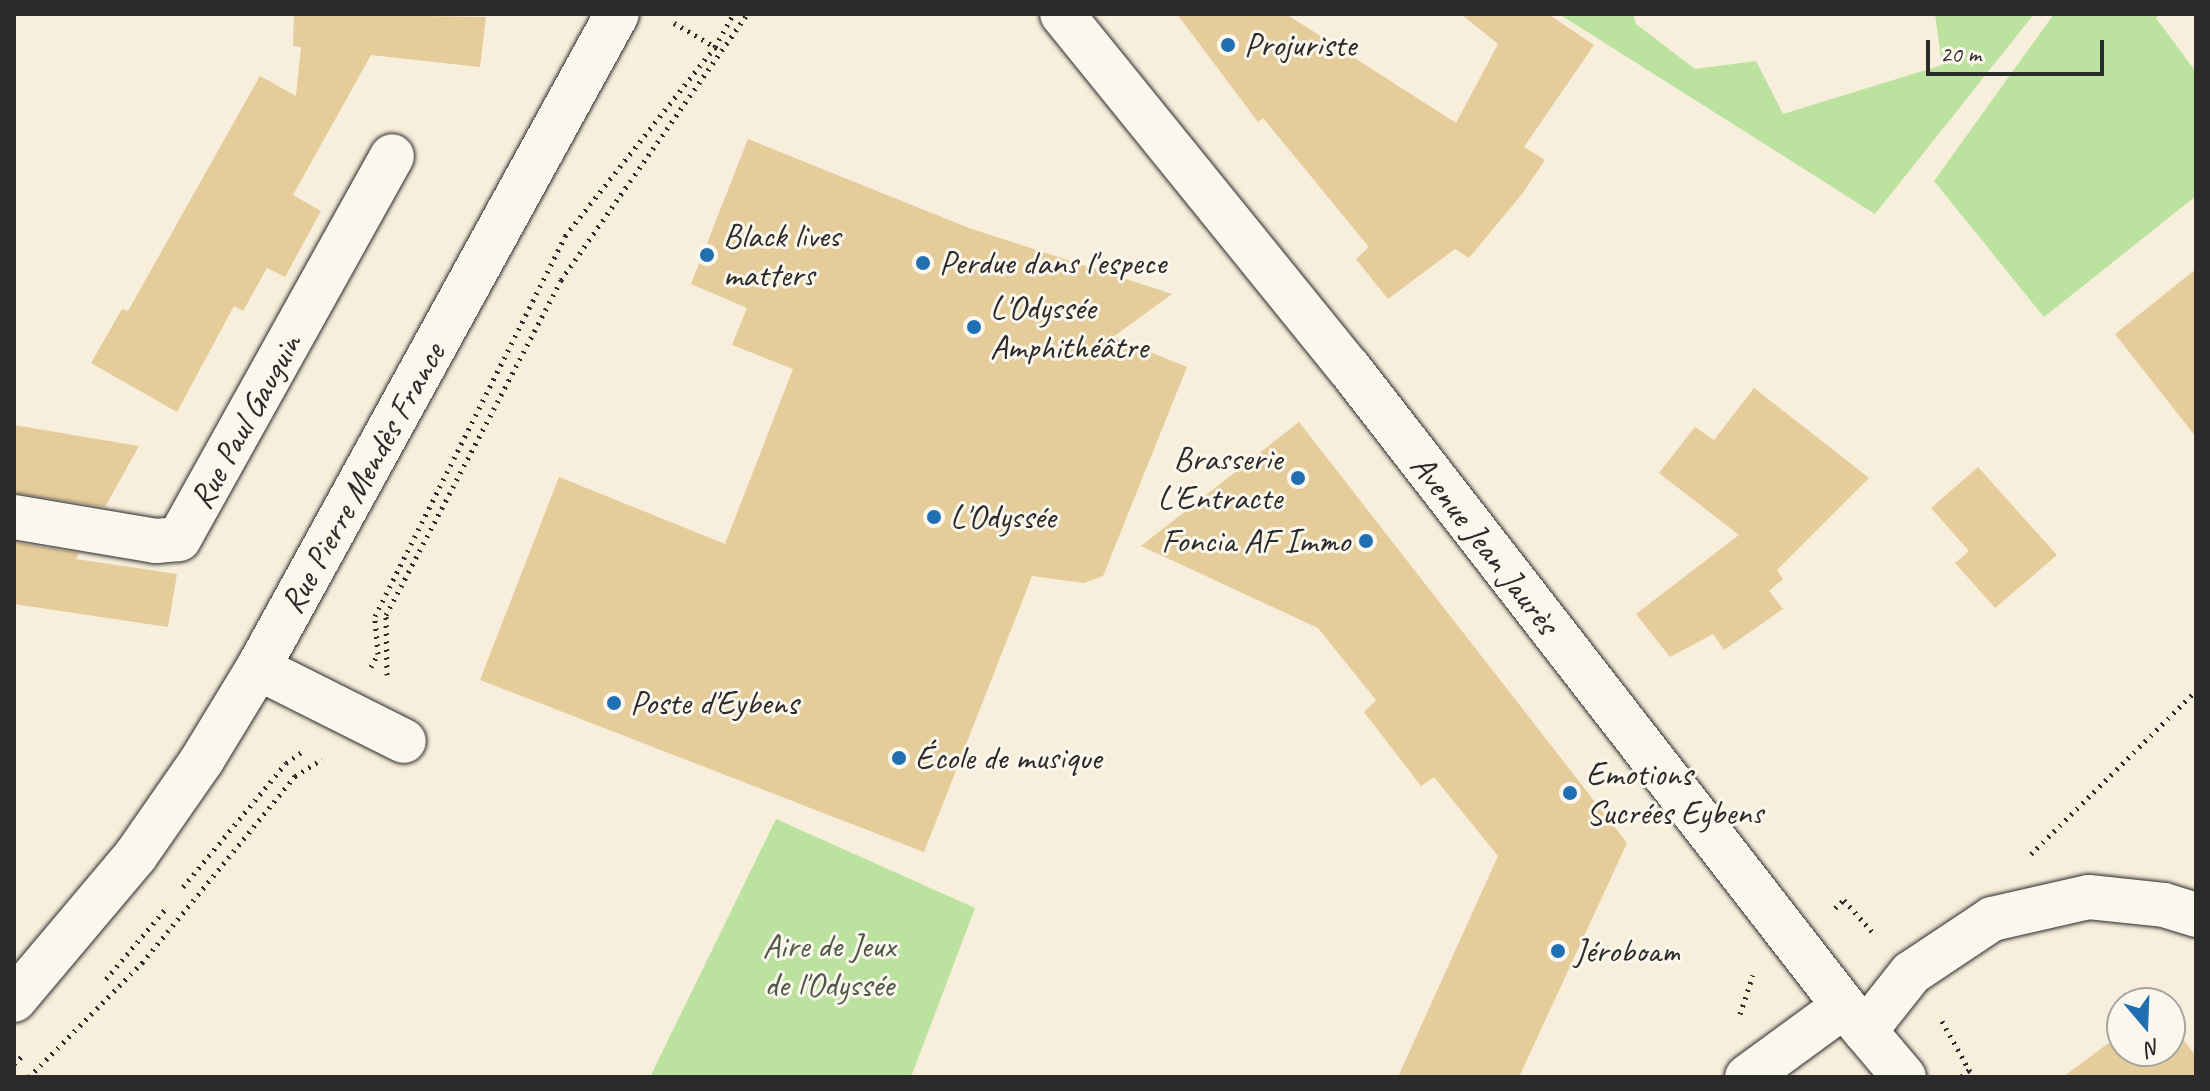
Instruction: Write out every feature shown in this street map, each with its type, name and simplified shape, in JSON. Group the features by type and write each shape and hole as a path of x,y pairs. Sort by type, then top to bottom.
{"main road":[{"name":"Rue Pierre Mendès France","path":"14,1000 167,813 258,668 617,14"},
{"name":"Avenue Jean Jaurès","path":"1062,14 1349,368 1854,1019 1904,1077"},
{"name":"Rue Paul Gauguin","path":"14,517 156,541 179,539 392,156"},
{"path":"258,668 404,741"},
{"path":"1747,1077 1854,1019 1911,973 1992,919 2089,897 2164,905 2196,915"},
{"name":"Rue Pierre Mendès France","path":"14,966 78,922"}],"path":[{"path":"29,1077 142,963 295,776 348,742 378,654 375,616 565,236 715,47 733,14"},
{"path":"356,716 390,664 386,615 561,280 747,14"},
{"path":"674,23 722,51"},
{"path":"2021,864 2196,691"},
{"path":"1911,973 1975,1077"},
{"path":"1961,1077 1969,1070"}],"green space":[{"path":"1559,14 1633,14 1636,24 1695,69 1756,61 1783,114 1942,65 1935,14 2034,14 1875,214"},
{"path":"2054,14 2161,14 2156,18 2196,72 2196,196 2044,317 1934,181"},
{"name":"Aire de Jeux de l'Odyssée","path":"776,819 975,908 911,1077 650,1077"}],"building":[{"path":"294,14 486,17 480,67 371,55 293,195 321,211 285,277 267,268 243,311 234,306 177,412 91,363 122,309 128,311 260,76 296,96 301,47 293,46"},
{"path":"1177,14 1286,14 1456,123 1498,44 1461,14 1548,14 1594,45 1524,147 1545,160 1522,194 1469,258 1455,249 1388,299 1356,259 1369,247 1263,118 1258,122"},
{"name":"L'Odyssée","path":"748,139 969,228 1172,294 1113,337 1187,367 1103,576 1084,583 1032,576 924,852 480,680 559,477 725,544 793,369 732,345 747,308 691,284"},
{"path":"2196,269 2196,437 2115,334"},
{"path":"1754,388 1869,478 1777,570 1783,579 1769,591 1783,609 1724,650 1713,634 1670,657 1636,614 1739,535 1659,473 1695,427 1714,440"},
{"path":"1299,422 1627,843 1519,1077 1398,1077 1498,856 1434,777 1421,786 1364,712 1376,700 1318,628 1141,546"},
{"path":"14,425 139,446 105,507 14,493"},
{"path":"1978,467 2057,555 1995,608 1955,563 1969,551 1931,508"},
{"path":"14,542 79,553 76,559 177,574 168,627 14,604"},
{"path":"2186,1043 2196,1056 2196,1077 2063,1077 2106,1045 2106,1067 2186,1067"}],"place":[{"name":"Projuriste","path":"1228,45"},
{"name":"Black lives matters","path":"707,255"},
{"name":"Perdue dans l'espece","path":"923,263"},
{"name":"L'Odyssée Amphithéâtre","path":"974,327"},
{"name":"Brasserie L'Entracte","path":"1298,478"},
{"name":"L'Odyssée","path":"934,517"},
{"name":"Foncia AF Immo","path":"1366,541"},
{"name":"Poste d'Eybens","path":"614,703"},
{"name":"École de musique","path":"899,758"},
{"name":"Emotions Sucrées Eybens","path":"1570,793"},
{"name":"Jéroboam","path":"1558,951"}]}
